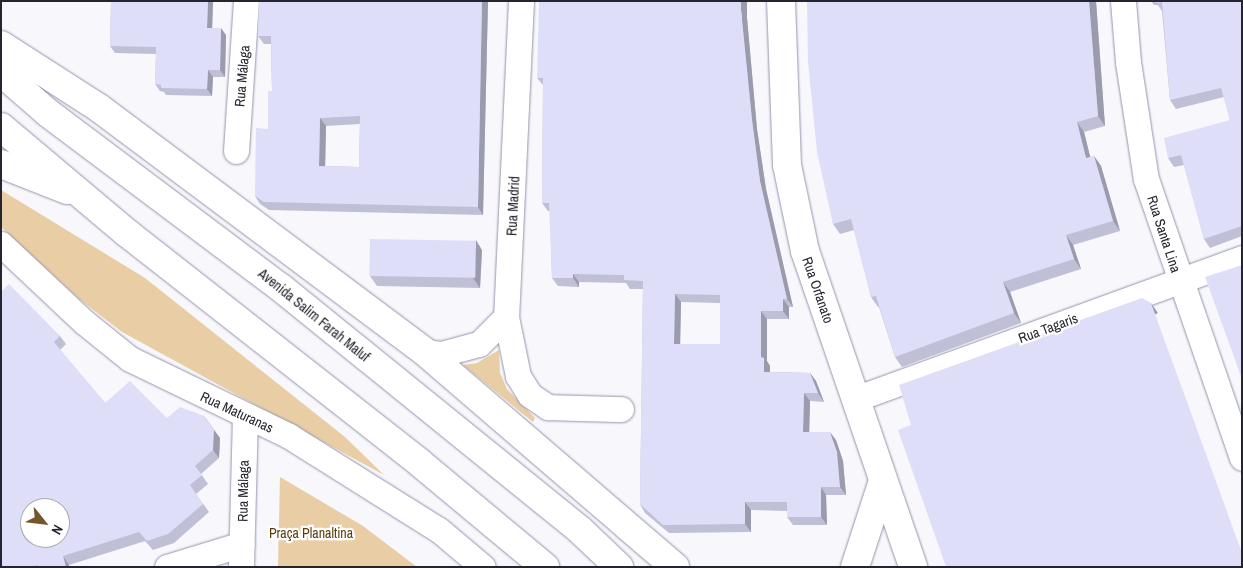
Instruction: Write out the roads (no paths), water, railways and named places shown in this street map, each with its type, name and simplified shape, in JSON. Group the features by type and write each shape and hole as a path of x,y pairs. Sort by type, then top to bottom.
{"main road":[{"name":"Rua Orfanato","path":"781,1 787,164 805,251 913,567"},
{"path":"1,45 99,108 424,352 675,567"},
{"name":"Avenida Salim Farah Maluf","path":"1,72 48,113 280,287 580,530 619,567"},
{"path":"1,128 83,196 420,463 545,567"},
{"path":"1,164 39,182 83,196"},
{"path":"855,567 883,481"}],"street":[{"name":"Rua Málaga","path":"236,151 246,1"},
{"name":"Rua Madrid","path":"506,317 521,1"},
{"name":"Rua Santa Lina","path":"1123,1 1128,62 1146,179 1242,458"},
{"name":"Rua Maturanas","path":"1,244 84,322 130,359 289,436 350,472 438,530 483,567"},
{"name":"Rua Tagaris","path":"855,399 1179,279 1242,258"},
{"path":"424,352 441,354 479,344 506,317"},
{"path":"506,317 518,376 530,395 548,407 621,409"},
{"name":"Rua Málaga","path":"241,555 245,416"},
{"path":"167,567 241,555"}],"park label":[{"name":"Praça Planaltina","path":"311,533"}]}
